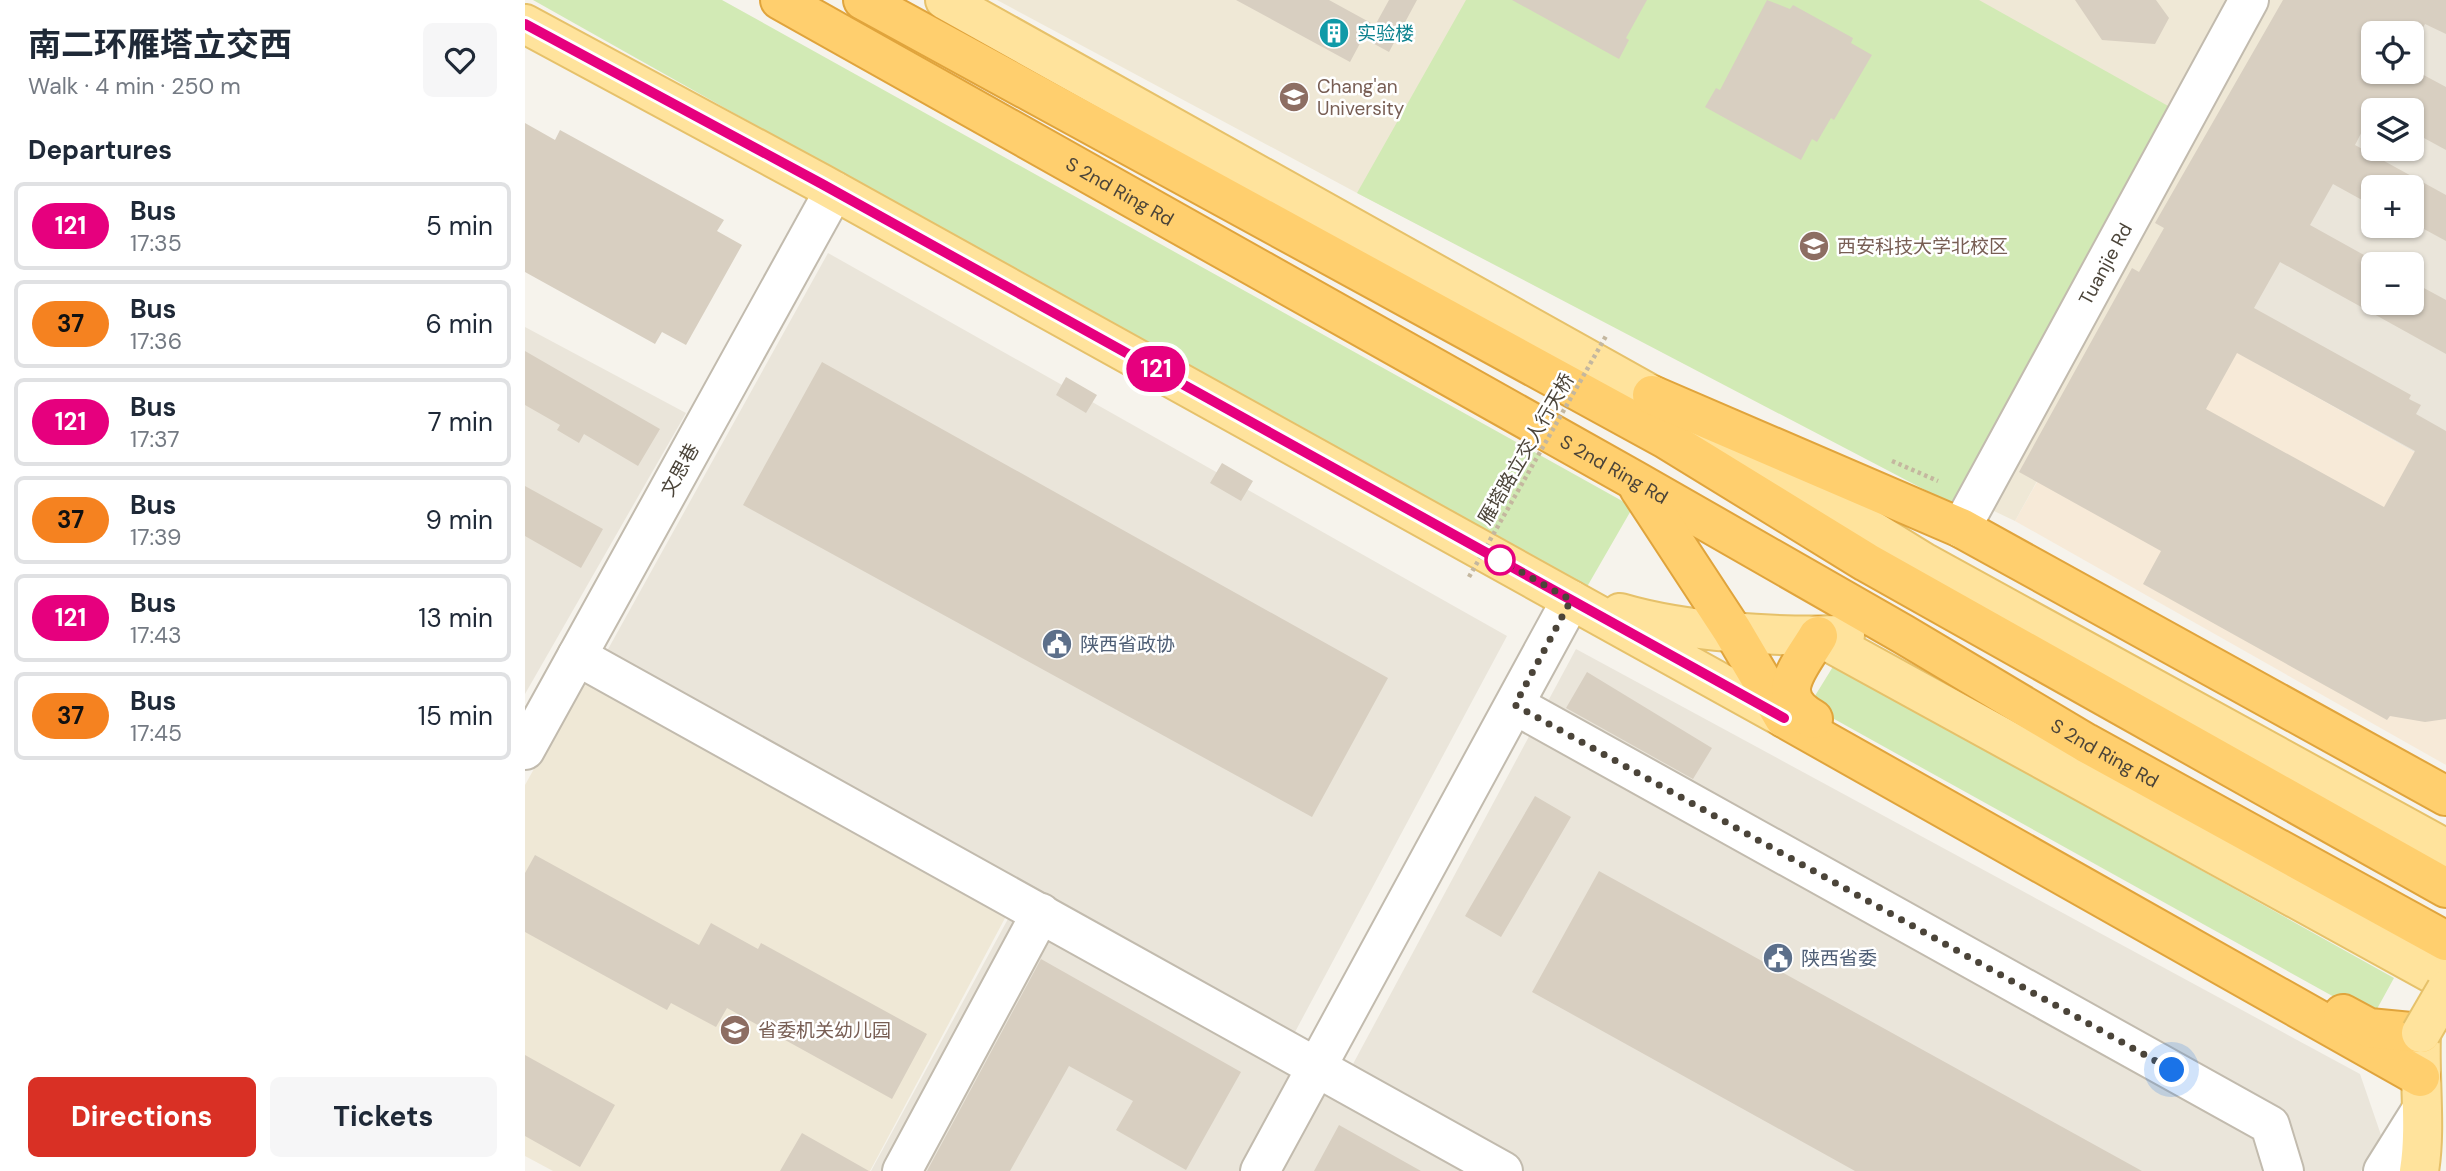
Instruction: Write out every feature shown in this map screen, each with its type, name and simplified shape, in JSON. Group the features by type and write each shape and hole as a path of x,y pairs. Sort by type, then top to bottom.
{"highway":[{"name":"S 2nd Ring Rd","path":"780,0 1634,480 1903,634 2086,743 2446,941"},
{"path":"863,0 1666,439 1866,562 2446,887"},
{"path":"1652,395 1961,528 2446,796"},
{"path":"1634,480 1732,630 1784,718 2428,1103"},
{"path":"1818,636 1790,685 1790,696 1800,712 2368,1027 2421,1033"}],"main road":[{"path":"945,0 1652,395 1923,562 2446,849"},
{"path":"525,24 834,191 1784,718"},
{"path":"1571,600 1651,622 1818,636 1903,634"},
{"path":"1818,636 2446,981"},
{"path":"2419,1171 2428,1103 2421,1033 2446,990"}],"street":[{"name":"Tuanjie Rd","path":"1961,528 2249,0"},
{"name":"文思巷","path":"525,750 834,191"},
{"path":"1260,1171 1571,600"},
{"path":"577,656 1503,1171"},
{"path":"1515,705 2270,1125 2284,1171"},
{"path":"902,1171 1041,912"},
{"path":"2383,1171 2428,1103"}],"path":[{"name":"雁塔路立交人行天桥","path":"1469,577 1607,336"}],"shaded area":[{"name":"西安科技大学北校区","path":"997,0 2303,0 2015,521 1727,384 1357,193"},
{"path":"2303,0 2446,0 2446,470 2141,298"},
{"path":"828,253 1507,636 1295,1032 1353,1064 1576,649 2360,1074 2381,1135 2361,1171 871,1171 1027,884 607,651"},
{"path":"2141,298 2446,470 2446,765 2015,521"},
{"path":"525,327 686,413 525,694"},
{"name":"省委机关幼儿园","path":"586,675 1012,905 870,1171 553,1171 525,1156 525,785"}],"green space":[{"path":"533,0 722,0 1633,507 1584,592"},
{"name":"西安科技大学北校区","path":"1466,0 1979,0 2186,116 1971,514 1357,193"},
{"path":"1834,665 2394,978 2372,1018 1818,710 1813,699"}],"building":[{"name":"实验楼","path":"1236,0 1329,0 1371,23 1350,62"},
{"path":"1389,0 1417,0 1389,52 1367,40"},
{"path":"1512,0 1647,0 1626,38 1629,40 1619,59"},
{"path":"1767,0 1790,9 1793,5 1853,38 1851,43 1872,55 1834,120 1831,118 1817,142 1812,139 1801,160 1705,107 1716,88 1720,90"},
{"path":"2075,0 2156,0 2169,18 2155,44 2102,40"},
{"path":"2283,0 2446,0 2446,34 2424,26 2424,21 2361,21 2361,84 2424,84 2424,75 2446,87 2446,150 2424,138 2424,98 2361,98 2361,133 2355,145 2361,148 2361,161 2384,161 2410,175 2361,175 2361,199 2333,184 2310,225 2361,253 2361,307 2280,262 2254,308 2411,395 2409,399 2421,405 2416,414 2446,431 2446,719 2425,722 2390,716 2387,720 2143,584 2161,551 2019,472 2132,268 2139,272 2164,228 2155,223","holes":["2237,353 2415,451 2384,507 2206,409"]},
{"path":"525,123 555,140 560,130 724,220 717,231 742,245 686,345 662,332 655,344 525,272"},
{"path":"2424,183 2446,195 2446,241 2424,229"},
{"path":"2424,288 2446,300 2446,354 2376,315 2424,315"},
{"path":"525,351 660,429 638,466 584,434 579,443 557,430 560,425 525,405"},
{"path":"822,362 1388,678 1312,817 743,505"},
{"path":"1066,377 1097,395 1086,413 1056,395"},
{"path":"1222,463 1253,481 1241,501 1210,483"},
{"path":"525,486 603,529 581,568 525,536"},
{"path":"1587,672 1712,748 1693,779 1566,708"},
{"path":"1535,796 1571,817 1501,937 1465,916"},
{"path":"535,855 699,945 711,923 758,949 761,943 927,1034 892,1099 727,1008 716,1027 671,1003 667,1010 525,932 525,873"},
{"path":"1599,871 2142,1171 1855,1171 1532,992"},
{"path":"1041,959 1241,1072 1186,1170 1116,1130 1133,1101 1069,1066 1010,1171 927,1171"},
{"path":"525,1055 615,1105 580,1167 525,1136"},
{"path":"1339,1125 1421,1171 1314,1171"},
{"path":"802,1133 869,1171 780,1171"}],"bus line":[{"name":"121","path":"525,24 822,184 1784,718"}],"place":[{"name":"实验楼","path":"1334,33"},
{"name":"Chang'an University","path":"1294,97"},
{"name":"西安科技大学北校区","path":"1814,246"},
{"name":"陕西省政协","path":"1057,644"},
{"name":"陕西省委","path":"1778,958"},
{"name":"省委机关幼儿园","path":"735,1030"}],"route":[{"path":"1500,560 1571,600 1515,705 2172,1070"}]}
